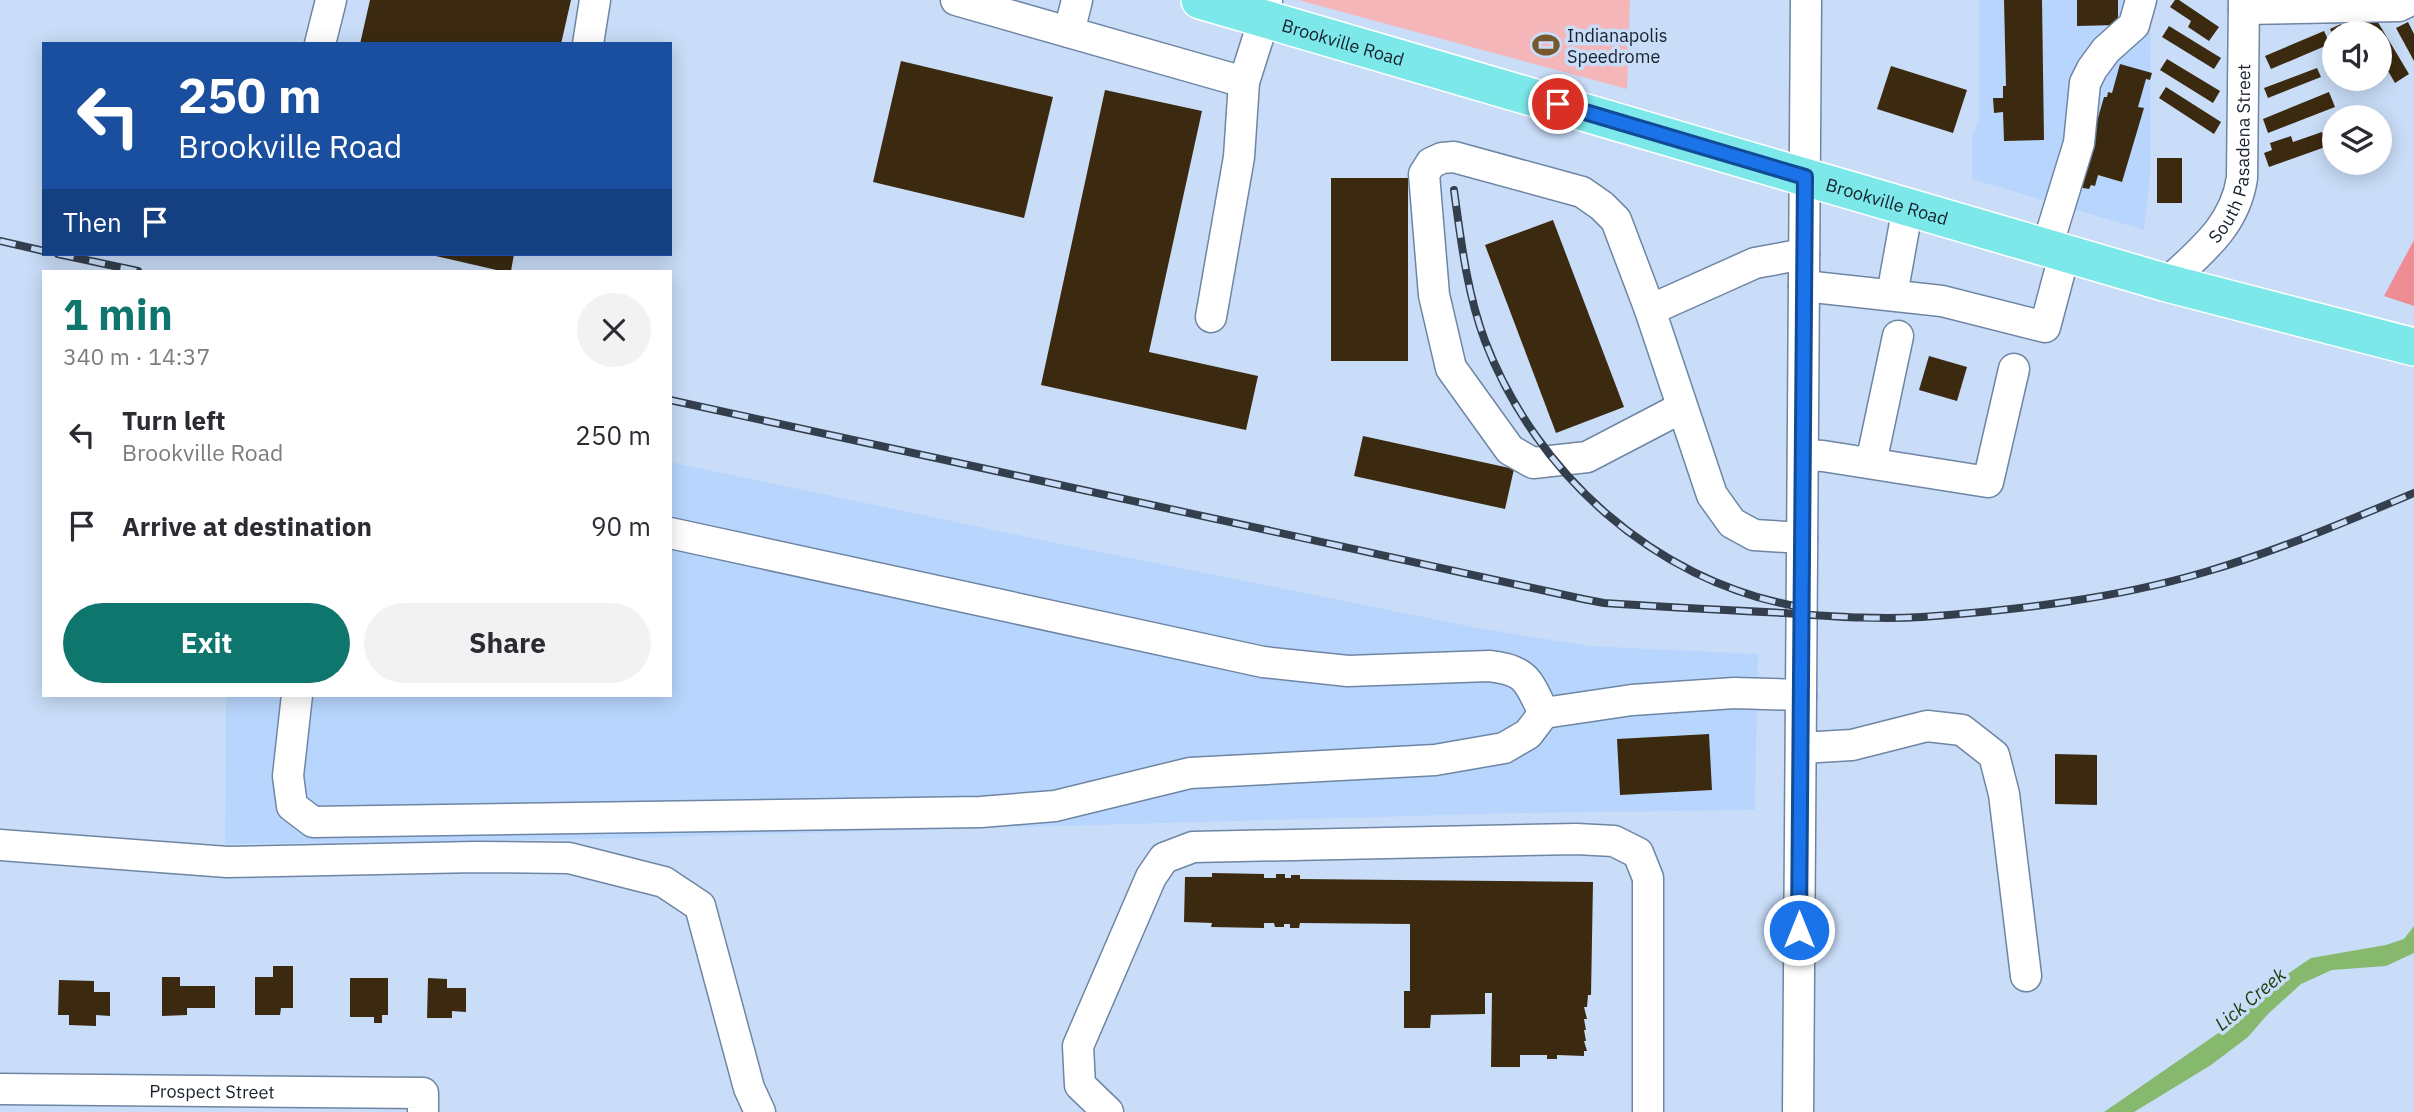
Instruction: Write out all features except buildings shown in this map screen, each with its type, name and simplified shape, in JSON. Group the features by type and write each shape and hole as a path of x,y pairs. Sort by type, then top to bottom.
{"main road":[{"name":"Brookville Road","path":"1200,0 1265,9 1805,177 2167,283 2414,347"}],"street":[{"path":"320,42 331,0"},
{"path":"587,42 595,0"},
{"path":"956,0 1244,82"},
{"path":"1069,32 1077,0"},
{"path":"1798,1112 1806,0"},
{"path":"1804,286 1941,301 2045,327 2056,250 2079,143 2085,83 2092,68 2106,50 2134,25 2141,0"},
{"path":"2244,5 2399,6 2411,0"},
{"name":"South Pasadena Street","path":"2167,283 2218,234 2235,206 2239,193 2242,178 2244,5"},
{"path":"1211,317 1239,157 1244,82 1265,9"},
{"path":"1681,408 1587,457 1533,463 1510,450 1451,368 1434,295 1424,173 1431,163 1454,157 1582,192 1616,220 1650,310 1712,495 1732,523 1754,535 1802,538"},
{"path":"1892,295 1908,206"},
{"path":"1650,310 1755,263 1804,254"},
{"path":"1871,463 1898,336"},
{"path":"1803,455 1988,482 2014,369"},
{"path":"672,533 1263,662 1348,671 1489,666 1508,668 1526,678 1544,713"},
{"path":"297,697 288,776 292,806 313,821 981,812 1055,806 1190,773 1435,760 1504,748 1528,734 1544,713 1632,699 1734,693 1801,695"},
{"path":"1801,748 1852,745 1927,726 1962,730 1994,755 2004,794 2026,976"},
{"path":"1108,1112 1080,1085 1078,1046 1151,877 1164,858 1193,847 1576,839 1614,841 1638,853 1648,878 1648,1112"},
{"path":"0,845 227,862 569,858 664,882 700,906 749,1087 760,1112"},
{"name":"Prospect Street","path":"0,1089 423,1102"}],"shaded area":[{"name":"Indianapolis Speedrome","path":"1298,0 1630,0 1627,89"},
{"path":"1979,0 2151,0 2150,175 2144,230 1972,179 1972,136 1979,118"},
{"path":"2414,240 2414,306 2384,296"},
{"path":"672,462 1478,628 1589,646 1758,654 1755,810 1521,813 595,839 225,844 226,697 672,697"},
{"name":"Lick Creek","path":"2414,926 2414,953 2386,966 2332,970 2301,984 2268,1014 2248,1037 2211,1065 2134,1112 2104,1112 2227,1027 2267,988 2311,958 2386,945 2404,939"}],"railway":[{"path":"1454,190 1469,286 1485,341 1507,390 1535,435 1568,476 1606,514 1648,546 1694,572 1743,593 1795,606"},
{"path":"0,241 42,251"},
{"path":"67,256 133,270"},
{"path":"672,400 1604,603 1870,618 1905,618 2029,607 2101,596 2171,581 2258,555 2414,493"}],"place":[{"name":"Indianapolis Speedrome","path":"1546,45"}],"route":[{"path":"1558,104 1805,177 1799,930"}]}
